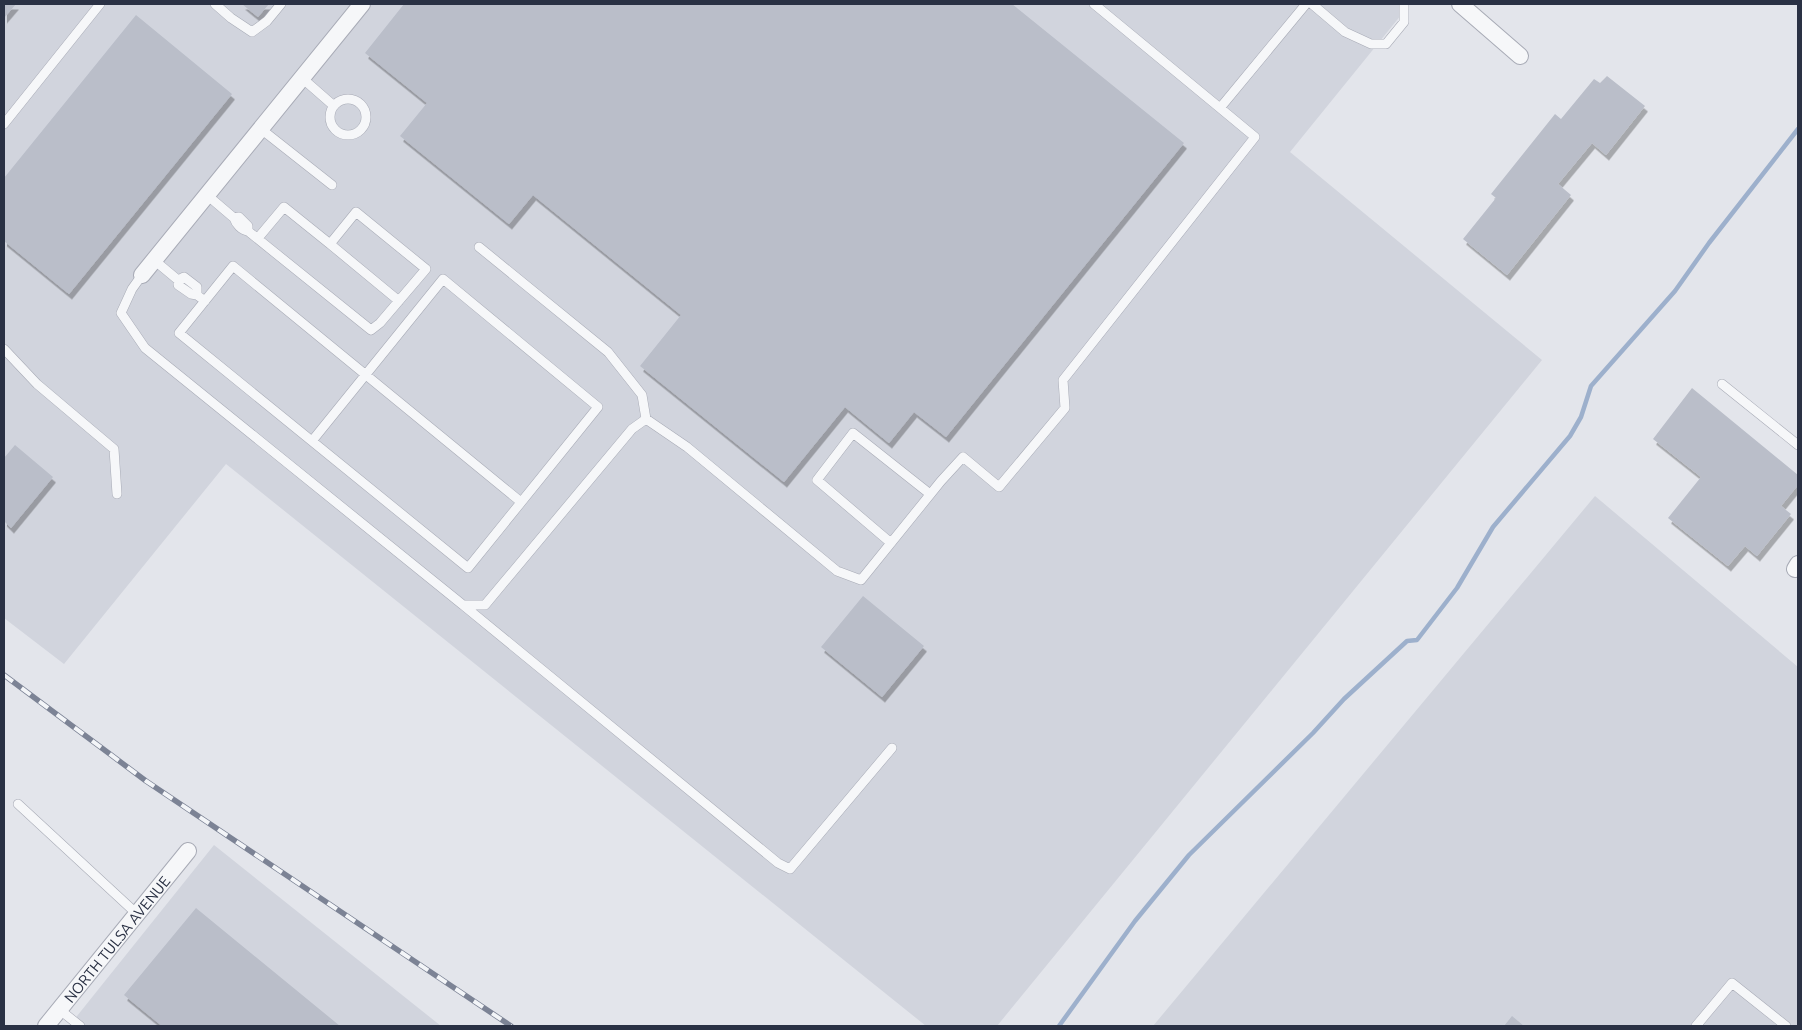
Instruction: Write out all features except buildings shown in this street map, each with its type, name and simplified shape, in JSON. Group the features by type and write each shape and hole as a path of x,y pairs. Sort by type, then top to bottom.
{"street":[{"path":"142,275 362,4"},
{"path":"1460,4 1520,56"},
{"name":"NORTH TULSA AVENUE","path":"46,1026 188,851"}],"lane":[{"path":"4,124 100,4"},
{"path":"215,4 231,18 252,32 267,21 281,4"},
{"path":"479,247 608,352 642,394 646,419 687,447 837,571 860,580 930,494 963,457 1000,488 1066,408 1063,380 1255,137 1094,4"},
{"path":"1220,108 1306,4"},
{"path":"1312,4 1345,32 1371,44 1386,44 1404,22 1404,4"},
{"path":"302,78 334,106"},
{"path":"343,100 355,101 360,104 366,114 364,125 356,133 350,135 339,132 331,123 331,112 334,106 343,100"},
{"path":"261,129 332,185"},
{"path":"207,195 234,218 235,223 244,230 248,230 371,330 380,323 426,269 356,212 330,244"},
{"path":"258,238 284,207 399,301"},
{"path":"154,260 178,280 184,277 197,287 197,295 205,301"},
{"path":"312,441 367,376 444,279 598,407 468,568 179,333 233,266 367,376 521,502"},
{"path":"142,275 132,289 121,313 145,348 778,863 790,869 892,748"},
{"path":"4,349 37,384 114,449 117,494"},
{"path":"1722,384 1798,445"},
{"path":"463,605 485,605 632,429 646,419"},
{"path":"891,543 817,480 853,433 930,494"},
{"path":"18,804 137,914"},
{"path":"1696,1026 1732,983 1786,1026"},
{"path":"60,1010 80,1026"}],"shaded area":[{"path":"4,4 1410,4 1290,152 1542,360 997,1026 926,1026 226,464 64,664 4,618"},
{"path":"1595,496 1798,667 1798,1026 1153,1026"},
{"path":"214,845 441,1026 69,1026"}],"waterway":[{"path":"1059,1026 1135,921 1189,855 1313,733 1344,699 1407,641 1417,640 1457,588 1493,527 1570,436 1581,417 1591,386 1675,291 1709,243 1798,129"}],"railway":[{"path":"4,675 146,781 511,1026"}]}
